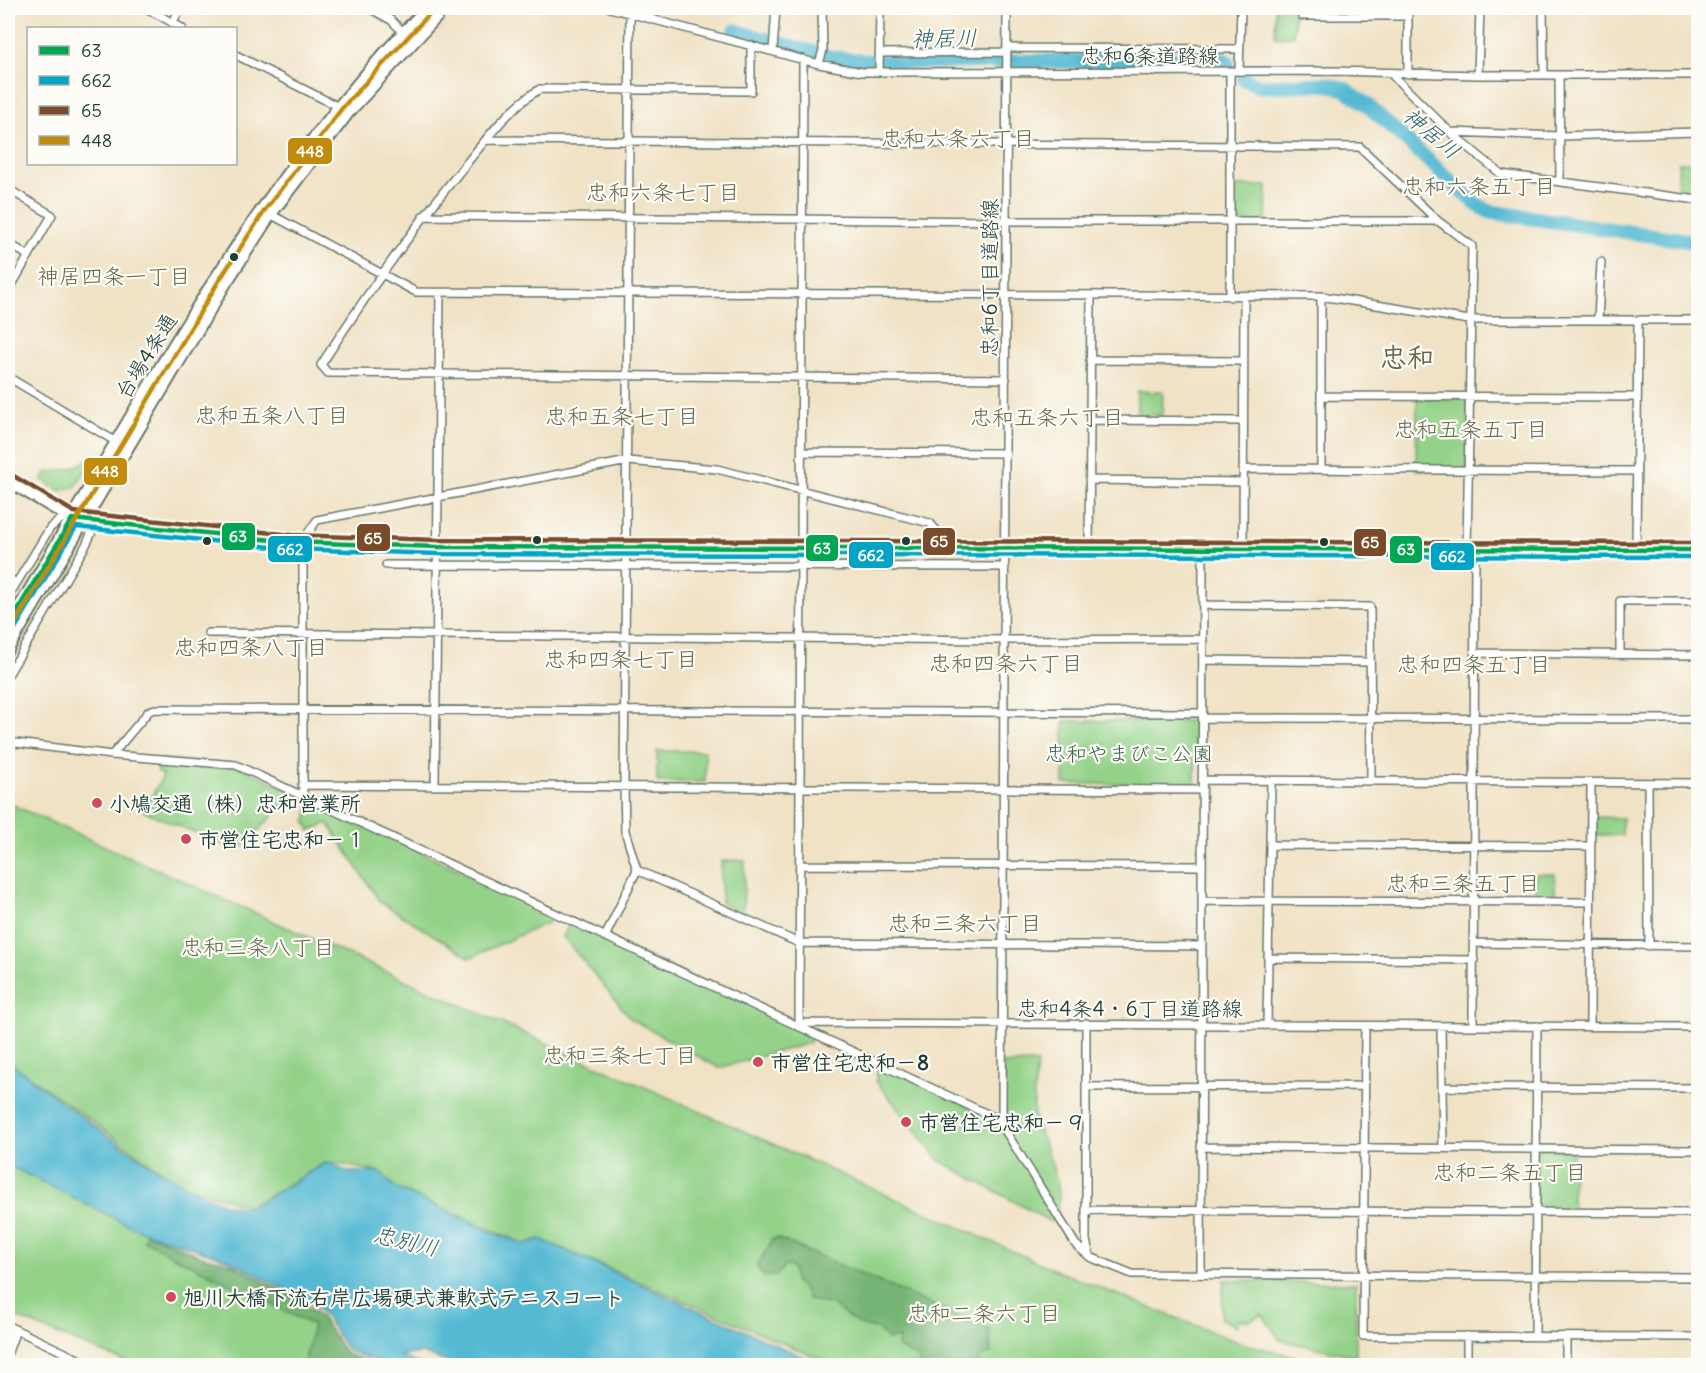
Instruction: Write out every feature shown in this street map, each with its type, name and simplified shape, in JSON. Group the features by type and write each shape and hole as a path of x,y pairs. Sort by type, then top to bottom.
{"main road":[{"name":"台場4条通","path":"8,626 68,518 261,208 338,107 403,32 427,8"},
{"name":"台場4条通","path":"8,649 226,283 271,214 349,112 412,41 445,8"},
{"path":"8,481 68,518 304,543 438,547 1698,550"}],"street":[{"path":"146,8 180,27"},
{"path":"172,23 181,8"},
{"path":"369,8 412,41"},
{"name":"忠和6条道路線","path":"610,8 751,45 774,46 803,59 862,72 1007,58 1234,71 1478,75 1698,75"},
{"path":"774,46 777,8"},
{"path":"820,61 823,50 822,8"},
{"path":"879,69 880,8"},
{"name":"忠和6丁目道路線","path":"1005,549 1007,8"},
{"path":"1230,297 1230,146 1234,71 1239,49 1241,8"},
{"path":"1302,8 1302,16 1408,16 1408,74"},
{"path":"1478,75 1480,8"},
{"path":"1543,8 1544,75"},
{"path":"605,937 637,870 625,831 624,786 630,13"},
{"path":"751,45 751,91 540,89 527,96 486,140 423,216 380,274 321,365 328,373 1006,379"},
{"path":"880,55 1007,58 1239,49"},
{"path":"237,56 349,112"},
{"path":"799,1025 803,59"},
{"path":"1390,73 1399,85 1450,132 1501,174 1698,200"},
{"path":"1559,75 1560,182"},
{"path":"1450,132 1560,136 1698,132"},
{"path":"486,140 1360,147 1438,221 1472,246 1467,470 1475,652 1473,1025"},
{"path":"8,189 52,215 8,292"},
{"path":"261,208 416,292 1321,296 1469,320 1698,320"},
{"path":"423,216 1006,221 1438,221"},
{"path":"8,243 28,256"},
{"path":"1598,320 1601,262"},
{"path":"435,786 440,293"},
{"path":"1089,549 1091,296"},
{"path":"1321,296 1321,469"},
{"path":"1243,548 1244,297"},
{"path":"1636,549 1638,320"},
{"path":"1090,360 1243,361"},
{"path":"8,377 128,449"},
{"path":"1321,396 1638,397"},
{"path":"1090,420 1243,421"},
{"path":"802,452 1006,453"},
{"path":"303,796 304,543 317,520 438,495 628,461 717,469 930,523 937,531 940,547"},
{"path":"1243,469 1636,471"},
{"path":"1089,480 1243,482"},
{"path":"8,597 50,528 68,518"},
{"path":"8,675 86,545 97,521"},
{"path":"1200,1274 1203,548"},
{"name":"忠和4条4・6丁目道路線","path":"1005,549 1001,1025 1086,1023 1698,1027"},
{"path":"386,565 1005,567"},
{"path":"8,578 16,583"},
{"path":"1620,654 1620,601 1698,601"},
{"path":"1203,605 1370,607 1371,782"},
{"path":"208,633 1004,640 1203,639"},
{"path":"1475,652 1698,655"},
{"path":"1203,660 1370,662"},
{"path":"112,755 149,711 155,709 1698,719"},
{"path":"8,742 112,755 236,765 998,1119 1076,1245 1090,1257 1132,1274 1698,1277"},
{"path":"1202,780 1698,783"},
{"path":"1267,1025 1270,958 1271,780"},
{"path":"1590,1026 1591,783"},
{"path":"1648,784 1649,946"},
{"path":"302,785 1202,790"},
{"path":"1270,845 1589,846"},
{"path":"800,865 1202,866"},
{"path":"637,870 799,943 1202,946"},
{"path":"1202,901 1589,902"},
{"path":"1474,943 1698,945"},
{"path":"1270,958 1474,960"},
{"path":"1086,1023 1086,1240 1090,1257"},
{"path":"799,1025 1001,1025 1002,1114 998,1119"},
{"path":"1365,1026 1363,1336 1698,1337"},
{"path":"1441,1026 1443,1148"},
{"path":"1535,1337 1538,1026"},
{"path":"1086,1087 1364,1086"},
{"path":"1442,1087 1698,1088"},
{"path":"1200,1147 1698,1150"},
{"path":"1086,1210 1698,1213"},
{"path":"8,1326 93,1365"},
{"path":"8,1352 16,1330"},
{"path":"1467,1336 1467,1365"},
{"path":"1566,1338 1566,1365"}],"green space":[{"path":"1275,8 1294,8 1294,36 1275,37"},
{"path":"1679,162 1698,162 1698,196 1677,194"},
{"path":"1230,186 1267,186 1266,222 1231,222"},
{"path":"1137,391 1163,392 1162,415 1137,415"},
{"path":"1417,398 1468,398 1467,470 1416,470"},
{"path":"94,456 76,486 61,491 42,480 46,473 73,468"},
{"name":"忠和やまびこ公園","path":"1064,721 1195,721 1195,785 1064,784"},
{"path":"657,751 705,751 705,782 657,782"},
{"path":"160,759 236,765 296,792 238,851 143,811 163,776 157,771"},
{"path":"310,800 552,913 549,922 470,958 380,902 328,823 310,831 306,822"},
{"path":"8,803 1062,1273 1240,1343 1332,1365 834,1365 540,1239 524,1244 396,1188 380,1172 327,1162 249,1207 178,1183 8,1061"},
{"path":"1596,817 1622,818 1622,835 1596,835"},
{"path":"745,860 743,913 721,903 721,861"},
{"path":"1535,874 1555,874 1555,897 1535,898"},
{"path":"570,921 815,1034 809,1043 719,1068 631,1019 563,937"},
{"path":"878,1063 998,1119 1002,1114 1002,1064 1037,1063 1035,1120 1058,1186 1057,1212 1051,1222 940,1161 876,1081"},
{"path":"1536,1149 1573,1149 1572,1212 1535,1212"},
{"path":"8,1165 147,1233 144,1240 313,1325 304,1365 133,1365 8,1314"},
{"path":"147,1233 201,1256 230,1263 297,1299 320,1316 346,1354 378,1365 304,1365 313,1325 167,1253 144,1240"},
{"path":"777,1238 989,1329 991,1353 979,1358 981,1365 920,1365 918,1358 897,1347 899,1338 887,1340 878,1329 860,1325 830,1305 808,1299 803,1288 795,1283 792,1267 785,1266 776,1276 763,1276 757,1268 758,1264 772,1239"},
{"path":"1224,1280 1356,1283 1356,1356 1280,1340 1262,1314 1249,1321 1239,1319 1237,1326 1221,1319"}],"water":[{"name":"忠別川","path":"8,1061 90,1123 162,1172 196,1192 226,1204 248,1207 253,1205 327,1162 347,1172 380,1172 396,1188 494,1233 524,1244 540,1239 821,1365 457,1366 422,1353 400,1356 420,1365 388,1365 348,1351 323,1313 300,1297 229,1260 136,1229 8,1165"}],"waterway":[{"name":"神居川","path":"735,31 829,57 870,62 1089,61 1218,57 1227,62"},
{"name":"神居川","path":"1244,79 1259,86 1326,84 1345,89 1366,104 1476,204 1490,212 1698,242"}],"transit line":[{"name":"448","path":"8,635 220,279 265,210 343,107 435,8"},
{"name":"65","path":"12,475 74,512 292,535 438,540 1698,543"},
{"name":"63","path":"8,626 72,519 291,542 438,547 1698,550"},
{"name":"662","path":"14,630 76,527 290,549 438,554 1698,557"}],"place":[{"name":"小鳩交通（株）忠和営業所","path":"97,803"},
{"name":"市営住宅忠和－１","path":"186,839"},
{"name":"市営住宅忠和－8","path":"758,1062"},
{"name":"市営住宅忠和－９","path":"906,1122"},
{"name":"旭川大橋下流右岸広場硬式兼軟式テニスコート","path":"171,1297"}],"district":[{"name":"忠和六条六丁目","path":"958,138"},
{"name":"忠和六条五丁目","path":"1479,186"},
{"name":"忠和六条七丁目","path":"663,192"},
{"name":"神居四条一丁目","path":"114,276"},
{"name":"忠和","path":"1407,357"},
{"name":"忠和五条八丁目","path":"272,415"},
{"name":"忠和五条七丁目","path":"622,416"},
{"name":"忠和五条六丁目","path":"1047,417"},
{"name":"忠和五条五丁目","path":"1471,429"},
{"name":"忠和四条八丁目","path":"251,647"},
{"name":"忠和四条七丁目","path":"621,659"},
{"name":"忠和四条六丁目","path":"1006,663"},
{"name":"忠和四条五丁目","path":"1474,664"},
{"name":"忠和三条五丁目","path":"1463,883"},
{"name":"忠和三条六丁目","path":"965,923"},
{"name":"忠和三条八丁目","path":"258,947"},
{"name":"忠和三条七丁目","path":"620,1055"},
{"name":"忠和二条五丁目","path":"1510,1172"},
{"name":"忠和二条六丁目","path":"984,1313"}]}
